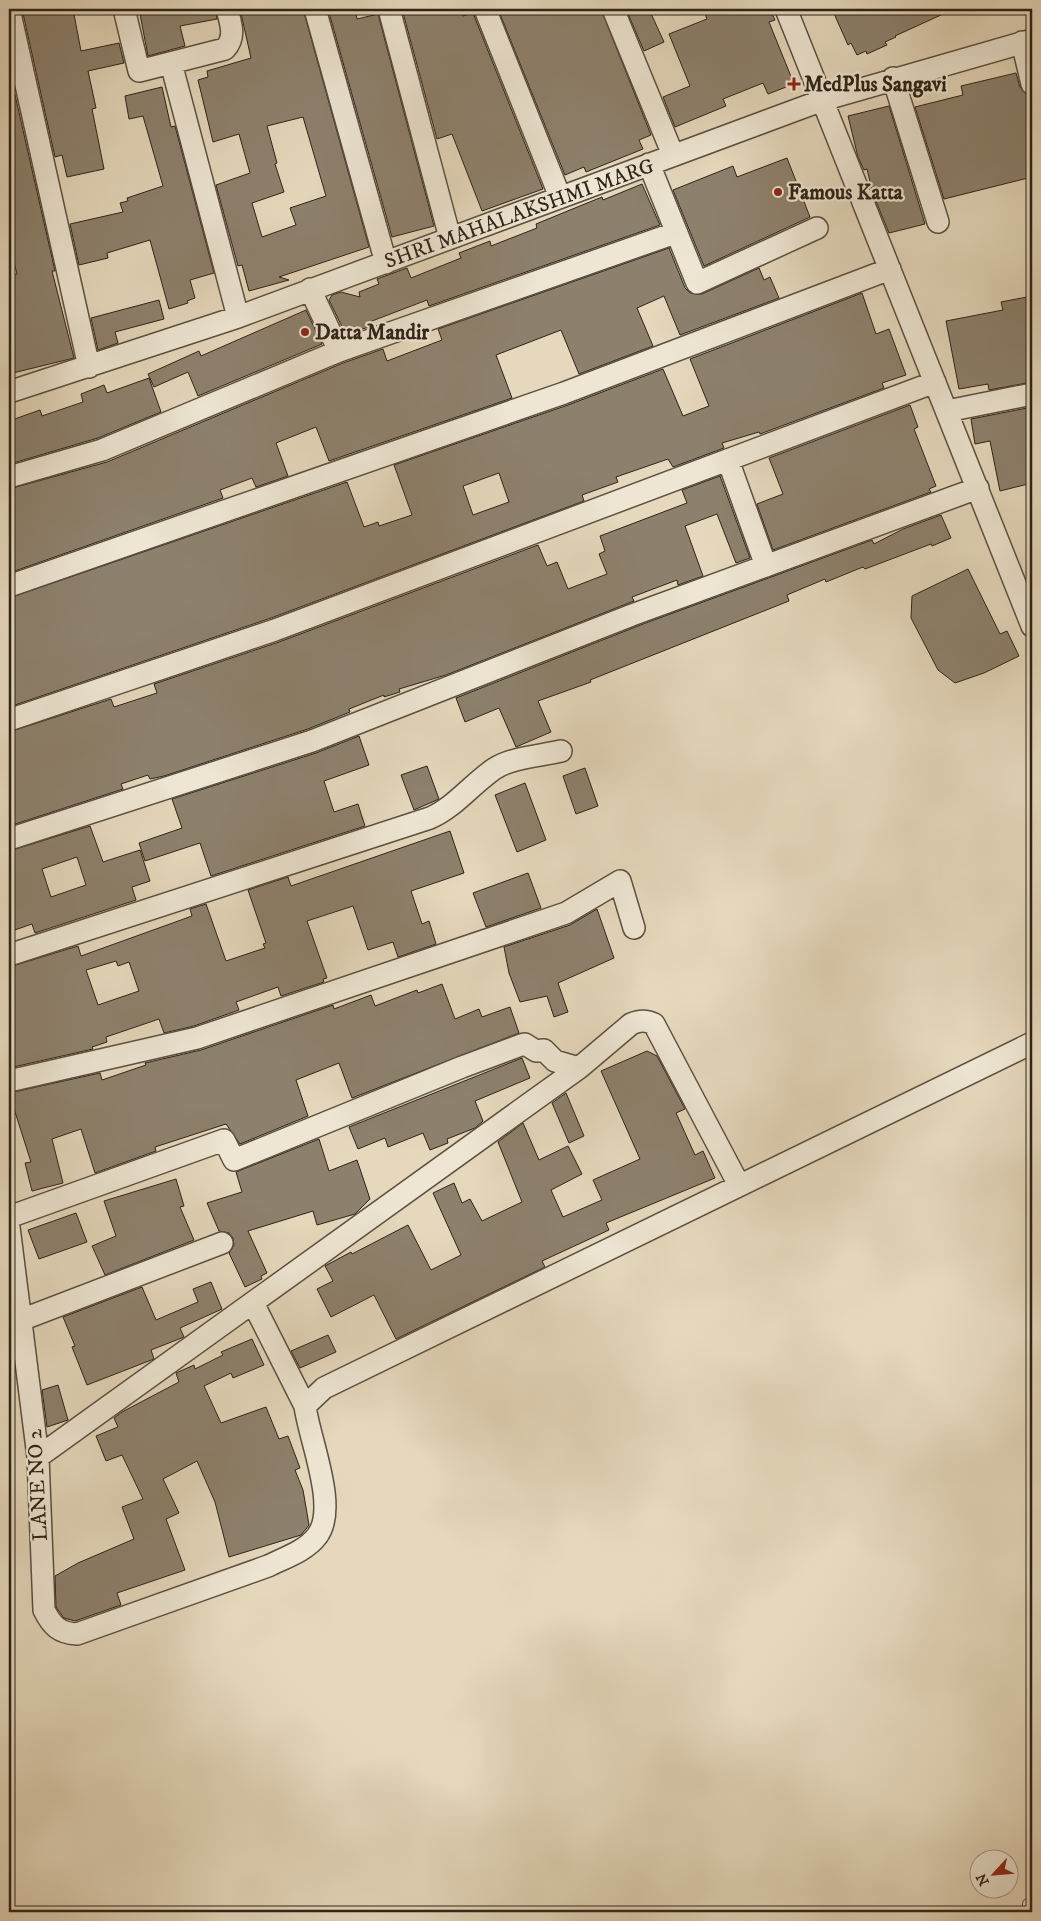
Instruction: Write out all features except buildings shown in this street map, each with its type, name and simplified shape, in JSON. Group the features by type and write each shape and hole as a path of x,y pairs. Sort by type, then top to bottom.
{"street":[{"path":"9,9 89,366"},
{"path":"124,9 138,71 224,49 231,42 232,31 227,9"},
{"path":"315,9 386,262"},
{"path":"389,9 450,238"},
{"path":"485,9 560,197"},
{"path":"613,9 673,155"},
{"path":"786,9 1032,626"},
{"path":"1027,41 1032,84"},
{"name":"SHRI MAHALAKSHMI MARG","path":"9,392 238,317 823,100 893,78 1027,41"},
{"path":"171,63 238,317"},
{"path":"893,78 938,222"},
{"path":"649,164 675,233 697,283 817,228"},
{"path":"9,477 102,450 339,351 675,233"},
{"path":"9,586 564,393 890,269"},
{"path":"310,289 339,351"},
{"path":"9,720 275,630 935,382"},
{"path":"947,411 1032,394"},
{"path":"728,460 766,566"},
{"path":"9,839 312,741 632,615 978,488"},
{"path":"9,955 430,818 443,812 494,769 510,762 561,751"},
{"path":"9,1081 197,1038 566,913 620,881 634,928"},
{"path":"38,1457 579,1068 631,1024 648,1021 654,1024 739,1185"},
{"path":"253,1303 305,1406 324,1388 1032,1043"},
{"path":"9,1217 224,1140 234,1160 462,1067 521,1045 525,1044 536,1051 544,1050 556,1061 579,1068"},
{"name":"LANE NO 2","path":"9,1227 38,1457 44,1610 56,1628 65,1633 78,1634 268,1566 297,1552 317,1536 326,1513 305,1406"},
{"path":"21,1320 222,1243"}],"place":[{"name":"MedPlus Sangavi","path":"794,84"},
{"name":"Famous Katta","path":"778,192"},
{"name":"Datta Mandir","path":"305,332"}]}
